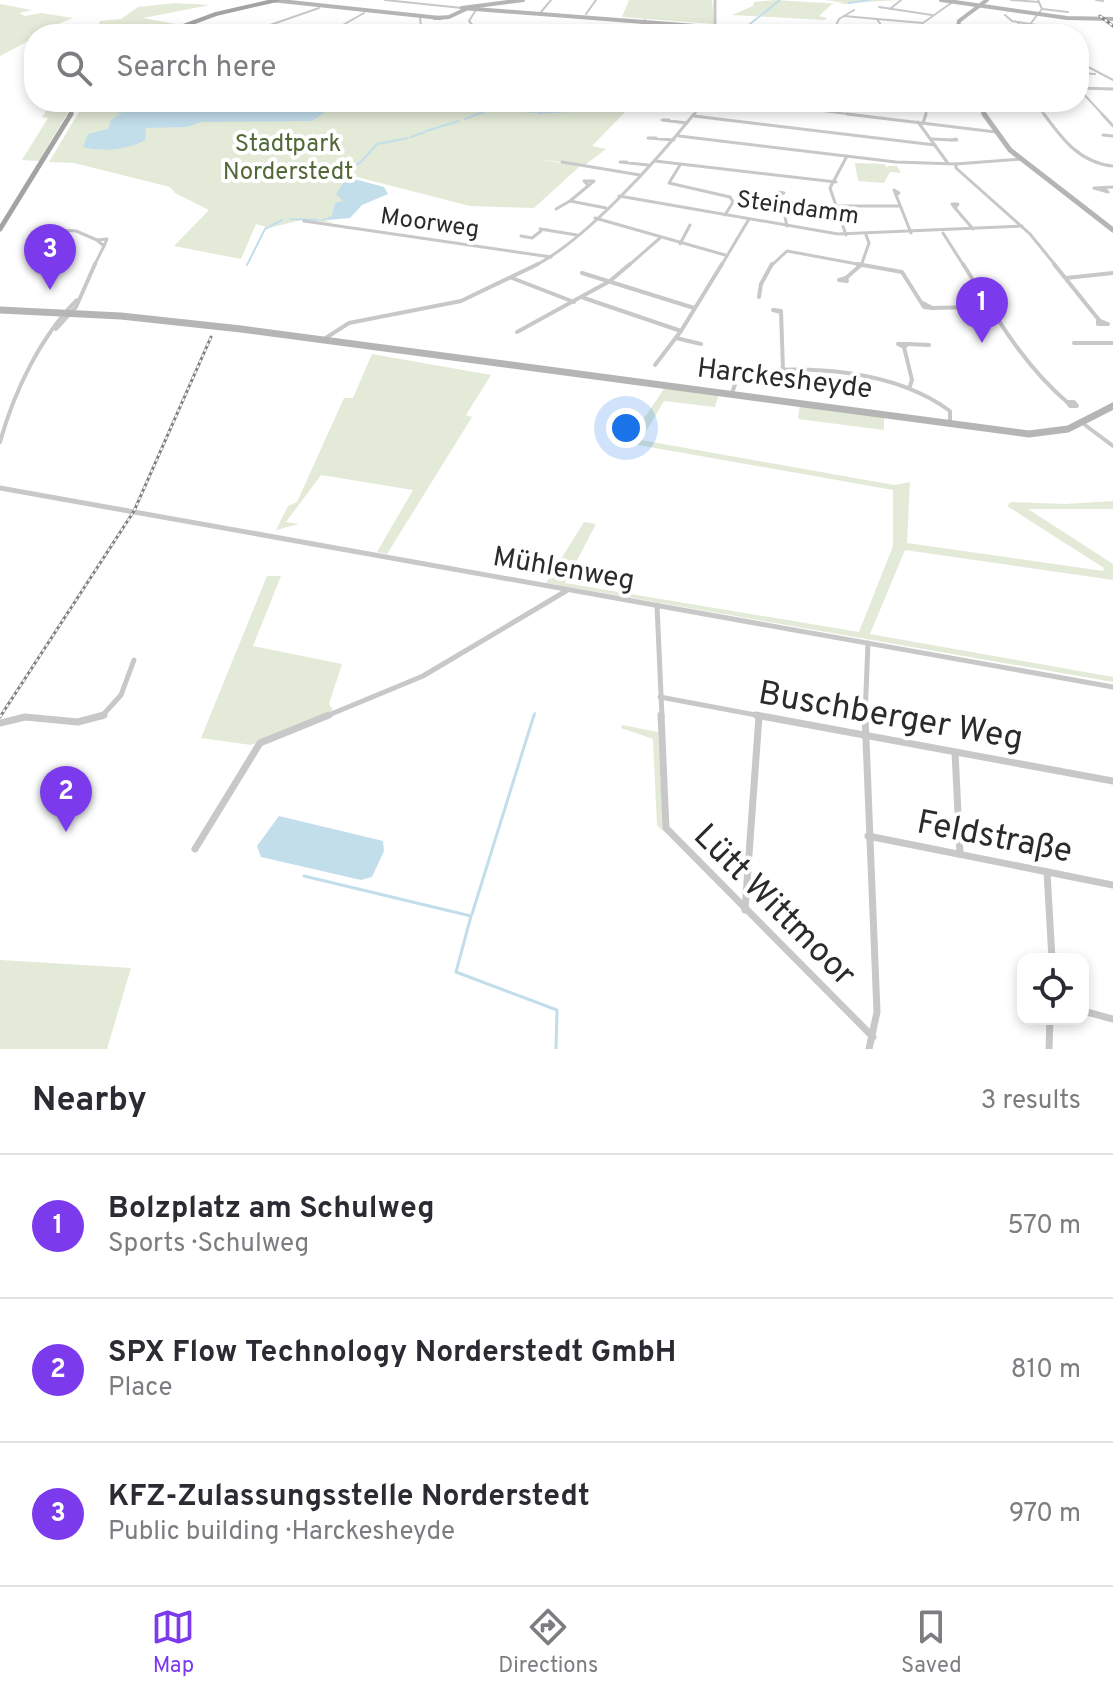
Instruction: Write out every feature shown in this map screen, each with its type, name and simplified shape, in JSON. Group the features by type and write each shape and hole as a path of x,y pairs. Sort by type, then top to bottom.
{"main road":[{"path":"189,24 274,0 421,19 440,18 468,8 523,0"},
{"path":"941,0 1039,15 1113,20"},
{"path":"958,24 987,0"},
{"path":"468,8 586,14 680,24"},
{"path":"0,229 72,112"},
{"path":"983,112 1021,159 1113,230"},
{"name":"Harckesheyde","path":"0,312 67,313 321,341 419,357 445,357 950,421 1016,434 1062,431 1085,425 1113,406"}],"street":[{"path":"385,0 468,8 471,24"},
{"path":"541,12 551,0"},
{"path":"586,14 596,0"},
{"path":"715,0 716,24"},
{"path":"890,9 901,0"},
{"path":"1011,0 1039,1 1042,9 1031,23"},
{"path":"844,16 922,23 955,2"},
{"path":"879,7 933,15"},
{"path":"273,24 319,8"},
{"path":"1042,9 1068,12"},
{"path":"839,24 854,10"},
{"path":"345,24 364,13"},
{"path":"1005,15 1019,22 1036,24"},
{"path":"421,19 421,24"},
{"path":"877,19 880,24"},
{"path":"641,24 645,20"},
{"path":"655,24 658,21"},
{"path":"1089,69 1113,80"},
{"path":"1089,74 1096,74"},
{"path":"1089,89 1113,89"},
{"path":"1089,100 1111,123"},
{"path":"321,341 349,323 454,304 552,258 655,161 696,112"},
{"path":"835,112 996,132"},
{"path":"920,122 925,112"},
{"path":"1043,112 1058,132 1097,166 1113,166"},
{"path":"693,116 935,145"},
{"path":"669,120 688,123"},
{"path":"920,122 947,162"},
{"path":"1103,135 1113,136"},
{"path":"678,136 903,163 956,164 1021,159"},
{"path":"656,138 674,140"},
{"path":"931,139 952,140"},
{"path":"831,185 836,182 847,156"},
{"path":"655,161 836,182"},
{"path":"562,162 641,175"},
{"path":"627,162 649,165"},
{"path":"680,164 669,183 730,197 733,202 725,215"},
{"path":"956,164 956,168 1022,226 1099,320 1110,324"},
{"path":"823,181 831,185"},
{"path":"556,209 588,185"},
{"path":"831,185 846,235"},
{"path":"1103,188 1113,187"},
{"path":"780,195 787,226"},
{"path":"896,195 911,234"},
{"name":"Steindamm","path":"619,196 846,235 1022,226"},
{"path":"570,201 606,208"},
{"path":"836,206 899,206"},
{"path":"955,208 973,230"},
{"path":"595,218 725,255"},
{"path":"655,365 681,331 749,219"},
{"name":"Moorweg","path":"304,221 552,258"},
{"path":"680,244 690,225"},
{"path":"0,442 16,392 77,300 107,238 97,240 79,232 59,230"},
{"path":"521,236 532,238 548,230 578,235"},
{"path":"942,232 1018,350 1043,382 1067,402"},
{"path":"846,278 856,273 862,264 869,243 866,235"},
{"path":"517,332 610,281 660,238"},
{"path":"759,297 763,279 781,253 787,251 902,272 926,308 974,307"},
{"path":"582,273 694,308"},
{"path":"1066,278 1113,273"},
{"path":"511,278 575,302"},
{"path":"583,298 681,331"},
{"path":"781,312 783,370"},
{"path":"676,338 701,344"},
{"path":"1074,343 1113,343"},
{"path":"910,386 912,380 906,346 929,345"},
{"path":"732,393 739,373 783,370 910,386 950,411 950,421"},
{"path":"1085,425 1113,446"},
{"name":"Mühlenweg","path":"2,487 1113,687"},
{"path":"195,849 260,743 423,676 567,590"},
{"name":"Lütt Wittmoor","path":"657,605 666,828 873,1037"},
{"path":"868,643 864,736 877,1012 869,1049"},
{"path":"0,723 23,717 86,723 102,718 112,711 130,681 134,660"},
{"name":"Buschberger Weg","path":"660,697 1113,781"},
{"path":"745,910 759,716"},
{"path":"955,752 960,854"},
{"name":"Feldstraße","path":"868,836 1113,885"},
{"path":"1047,872 1052,953"},
{"path":"1089,1013 1113,1019"},
{"path":"1049,1049 1050,1025"}],"green space":[{"path":"629,0 712,0 714,24 622,17"},
{"path":"775,0 837,4 832,4 819,16 827,18 825,20 732,15 753,6 754,2"},
{"path":"825,0 899,0 846,3"},
{"path":"175,3 210,5 143,18 176,24 99,24 100,21 121,19 138,7"},
{"path":"0,4 32,10 19,13 25,16 41,13 73,18 58,24 24,24 24,43 0,56"},
{"path":"46,112 68,112 39,161 22,160 48,118 42,117"},
{"name":"Stadtpark Norderstedt","path":"79,112 625,112 592,146 606,149 585,165 536,159 580,166 534,208 470,206 349,175 342,189 343,201 332,216 324,220 334,223 301,220 269,228 256,224 241,259 174,246 209,210 175,193 170,187 74,163 49,162"},
{"path":"855,163 884,164 889,170 887,166 897,166 901,173 890,172 884,183 858,181"},
{"path":"372,354 491,375 466,415 472,417 387,554 377,552 413,490 321,475 286,522 299,524 276,530 288,506 297,502 344,398 353,398"},
{"path":"666,386 719,393 715,407 664,401 641,440 894,485 910,482 907,543 1103,571 1104,568 1007,506 1011,502 1065,504 1113,501 1113,509 1028,509 1113,564 1113,580 905,550 870,634 1113,677 1113,682 546,583 584,522 596,524 565,583 859,632 893,546 893,490 627,443"},
{"path":"800,403 884,414 884,430 798,419"},
{"path":"267,576 281,576 253,646 342,664 329,704 333,710 251,745 201,738"},
{"path":"622,725 658,732 663,831 657,825 653,739 621,728"},
{"path":"0,960 131,968 107,1049 0,1049"}],"water":[{"path":"115,112 325,112 312,121 201,122 187,127 146,128 145,140 131,146 106,150 83,147 88,134 108,129 111,120 122,113"},
{"path":"347,177 384,187 388,194 362,205 350,218 317,221 332,216 335,203 343,201 336,194"},
{"path":"279,816 383,841 384,851 372,877 361,880 261,857 257,846"}],"waterway":[{"path":"750,24 780,0"},
{"path":"849,3 869,0"},
{"path":"465,119 483,112"},
{"path":"538,113 554,112"},
{"path":"426,131 459,121"},
{"path":"411,137 425,132"},
{"path":"347,177 349,168 360,163 377,144 408,138"},
{"path":"290,219 318,220"},
{"path":"247,265 265,229 282,220"},
{"path":"534,717 535,713"},
{"path":"472,914 534,715"},
{"path":"304,876 471,916 456,972 557,1010 556,1049"}],"railway":[{"path":"1100,16 1113,26"},
{"path":"0,717 134,511 211,337"}],"place":[{"name":"KFZ-Zulassungsstelle Norderstedt","path":"50,290"},
{"name":"Bolzplatz am Schulweg","path":"982,343"},
{"name":"SPX Flow Technology Norderstedt GmbH","path":"66,832"}]}
